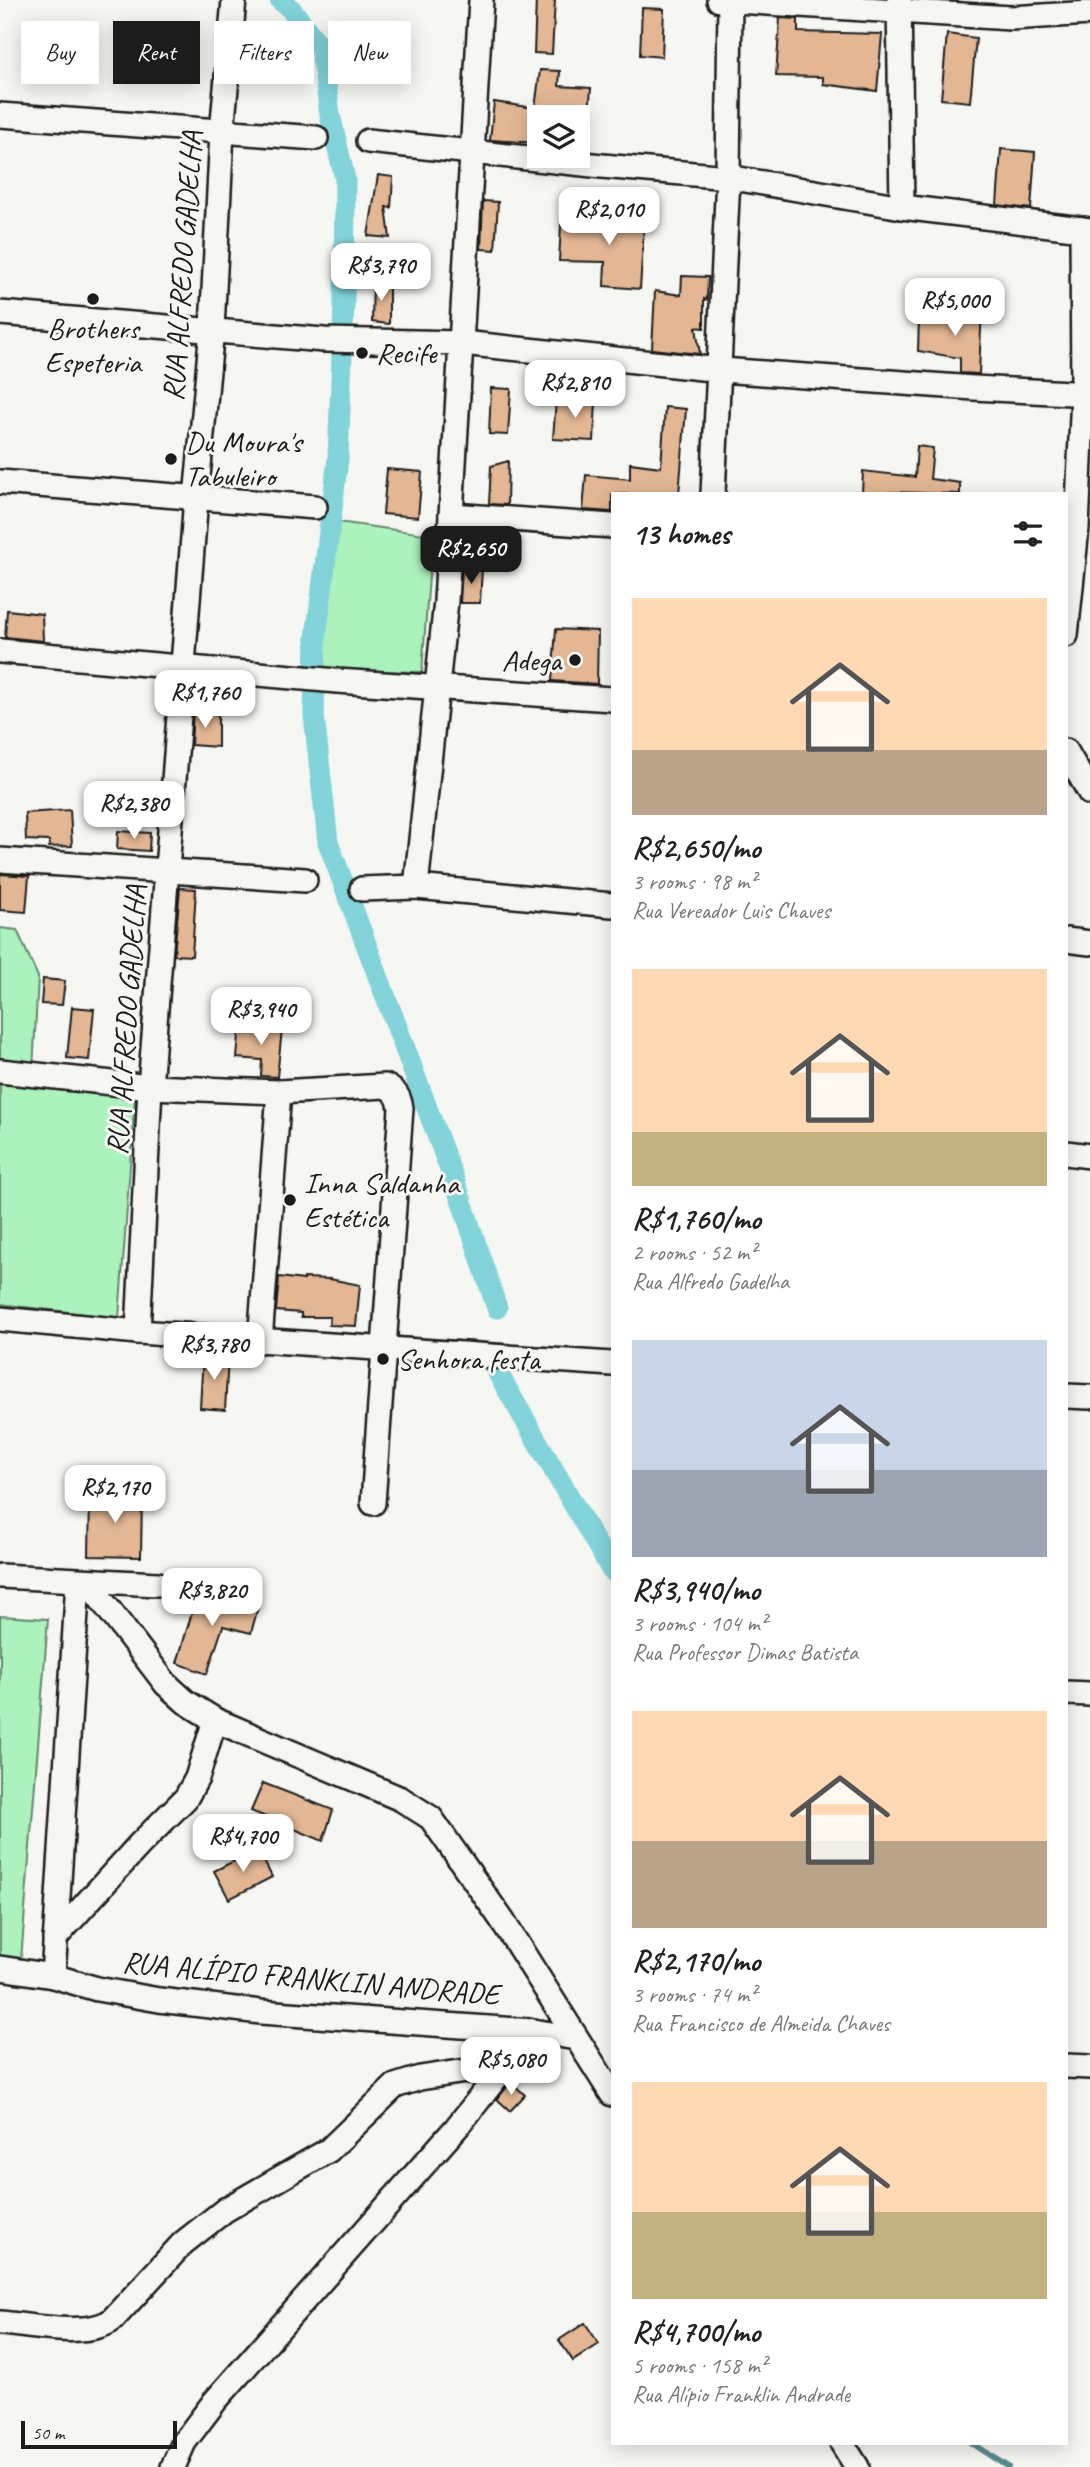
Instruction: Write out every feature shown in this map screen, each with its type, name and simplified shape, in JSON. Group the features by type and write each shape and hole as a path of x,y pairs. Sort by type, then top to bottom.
{"street":[{"name":"RUA ALFREDO GADELHA","path":"138,1332 150,1087 196,498 212,329 222,132 234,0"},
{"path":"416,887 438,686 451,515 481,0"},
{"path":"713,492 721,370 728,177 726,0 899,6 1011,18 1090,13"},
{"path":"899,6 902,207"},
{"path":"0,116 316,138"},
{"path":"368,141 728,177 902,207 1086,230 1086,394 1076,552 1068,618"},
{"path":"0,313 324,340 462,343 721,370 1086,394"},
{"path":"0,482 315,507"},
{"path":"451,515 611,526"},
{"path":"0,651 337,681 611,699"},
{"path":"1068,754 1090,793"},
{"path":"0,860 305,880"},
{"path":"362,888 416,887 611,905"},
{"path":"1068,940 1090,943"},
{"path":"0,1072 150,1087 279,1093 385,1086 393,1090 399,1098 401,1108 373,1503"},
{"path":"260,1341 279,1093"},
{"path":"1068,1153 1090,1156"},
{"path":"0,1319 260,1341 611,1364"},
{"path":"1068,1396 1090,1397"},
{"path":"0,1576 158,1584"},
{"path":"82,1581 166,1684 186,1702 215,1720 401,1800 431,1818 502,1920 611,2092"},
{"path":"52,1976 82,1581"},
{"path":"1068,1693 1090,1695"},
{"path":"55,1938 139,1845 186,1798 197,1778 215,1720"},
{"name":"RUA ALÍPIO FRANKLIN ANDRADE","path":"0,1968 52,1976 97,1989 159,2000 261,2011 533,2031 576,2038"},
{"path":"173,2467 184,2442 215,2401 448,2137 533,2031"},
{"path":"0,2323 80,2329 103,2326 112,2320 183,2244 225,2210 330,2150 395,2086 421,2078 506,2065"},
{"path":"1068,2066 1090,2067"},
{"path":"843,2445 857,2467"}],"green space":[{"path":"338,522 432,535 422,672 321,670"},
{"path":"0,928 17,930 38,977 33,1070 136,1083 119,1318 0,1304"},
{"path":"0,1616 48,1619 21,1960 0,1958"}],"building":[{"path":"536,0 555,0 552,54 534,53"},
{"path":"642,8 664,9 662,57 640,55"},
{"path":"780,18 798,19 798,32 882,34 877,91 823,84 823,77 776,76"},
{"path":"947,34 976,38 970,102 941,99"},
{"path":"540,70 560,71 559,86 591,88 590,105 535,105"},
{"path":"494,102 527,107 527,142 490,140"},
{"path":"1001,149 1035,152 1031,209 997,205"},
{"path":"378,175 393,177 391,208 386,207 390,238 368,236"},
{"path":"483,201 498,202 495,250 481,249"},
{"path":"608,210 645,212 640,289 604,286 605,262 559,261 561,225 607,228"},
{"path":"682,276 708,277 707,300 704,299 704,328 696,327 700,354 652,349 655,291 681,295"},
{"path":"373,281 389,283 389,324 372,322"},
{"path":"962,300 982,305 979,374 960,373 960,358 918,351 919,318 961,323"},
{"path":"491,388 511,389 508,435 489,434"},
{"path":"556,399 596,400 594,441 553,439"},
{"path":"665,407 686,409 679,492 611,492 611,512 583,510 586,475 630,479 630,463 661,467"},
{"path":"917,446 933,448 930,479 960,483 960,492 862,492 863,471 915,477"},
{"path":"508,461 507,505 489,504 491,466"},
{"path":"387,469 422,472 418,517 383,514"},
{"path":"462,568 482,568 480,603 460,603"},
{"path":"7,610 42,614 43,641 5,637"},
{"name":"Adega","path":"556,629 598,631 597,684 552,681"},
{"path":"193,711 218,715 218,747 191,745"},
{"path":"70,810 72,846 49,847 49,841 26,840 25,813"},
{"path":"118,831 150,833 149,851 117,849"},
{"path":"0,874 29,876 26,912 0,910"},
{"path":"180,888 196,889 192,956 174,955"},
{"path":"43,979 65,981 62,1005 41,1004"},
{"path":"72,1007 94,1009 89,1060 67,1058"},
{"path":"240,1024 282,1029 277,1077 261,1076 262,1060 237,1058"},
{"path":"279,1277 330,1279 360,1285 356,1326 329,1325 330,1317 301,1317 301,1313 276,1311"},
{"path":"203,1355 228,1357 225,1410 200,1408"},
{"path":"90,1493 142,1494 141,1557 89,1556"},
{"path":"198,1592 258,1607 251,1633 223,1626 207,1674 177,1663"},
{"path":"263,1783 333,1810 323,1841 251,1811"},
{"path":"258,1849 272,1877 229,1899 214,1871"},
{"path":"511,2082 525,2095 510,2111 497,2099"},
{"path":"585,2323 599,2344 573,2361 559,2340"}],"waterway":[{"path":"280,0 291,9 321,48 330,115 345,179 338,459 316,638 314,716 328,842 461,1199 497,1308"},
{"path":"495,1368 611,1569"},
{"path":"974,2445 1008,2467"}],"place":[{"name":"Brothers Espeteria","path":"93,299"},
{"name":"Recife","path":"362,353"},
{"name":"Du Moura's Tabuleiro","path":"171,459"},
{"name":"Adega","path":"575,660"},
{"name":"Inna Saldanha Estética","path":"290,1200"},
{"name":"Senhora festa","path":"383,1359"}]}
